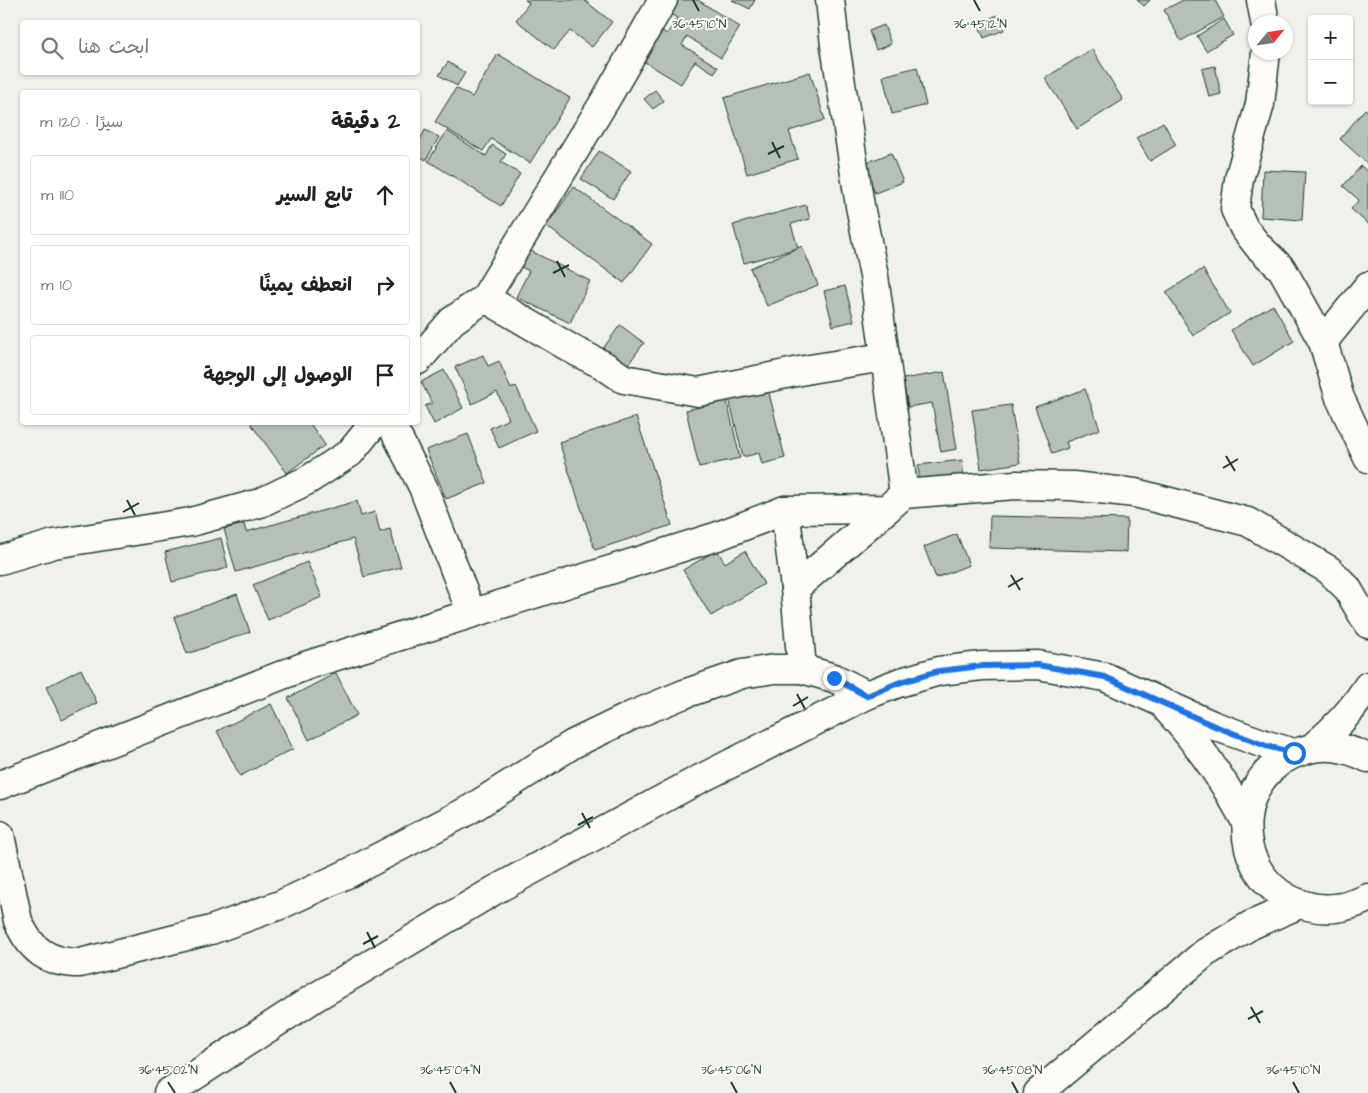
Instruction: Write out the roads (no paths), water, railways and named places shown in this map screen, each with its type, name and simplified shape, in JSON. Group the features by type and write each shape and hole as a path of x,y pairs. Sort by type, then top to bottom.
{"main road":[{"path":"420,358 452,321 485,298 606,99 663,0"},
{"path":"830,0 835,45 860,206 874,276 884,358 895,501"},
{"path":"1261,0 1264,15"},
{"path":"1265,60 1260,104 1239,179 1235,208 1244,228 1258,246 1282,269 1323,342 1340,398 1368,458"},
{"path":"1323,342 1368,286"},
{"path":"485,298 577,352 603,365 624,380 698,392 810,369 884,358"},
{"path":"0,560 54,544 191,522 260,503 308,480 350,453 373,425"},
{"path":"392,425 423,488 471,612"},
{"path":"0,785 308,664 709,539 785,510 895,501 1015,484 1073,486 1136,492 1248,522 1329,570 1347,588 1368,624"},
{"path":"795,588 895,501"},
{"path":"785,510 795,588 802,669"},
{"path":"168,1093 314,998 495,890 694,782 867,696 898,683 939,671 982,666 1038,665 1105,677 1266,746 1304,750 1334,746 1354,750 1368,758"},
{"path":"0,835 18,921 23,933 41,953 66,963 80,963 212,930 280,905 349,873 460,814 573,744 631,716 684,694 742,674 774,669 802,669 834,678 867,696"},
{"path":"1362,907 1316,908 1300,904 1284,896 1258,870 1246,837 1246,822 1249,805 1256,788 1266,774 1279,761 1304,750 1350,712 1368,686"},
{"path":"1159,700 1207,758 1221,778 1246,822"},
{"path":"1038,1093 1205,953 1251,925 1300,904"}]}
